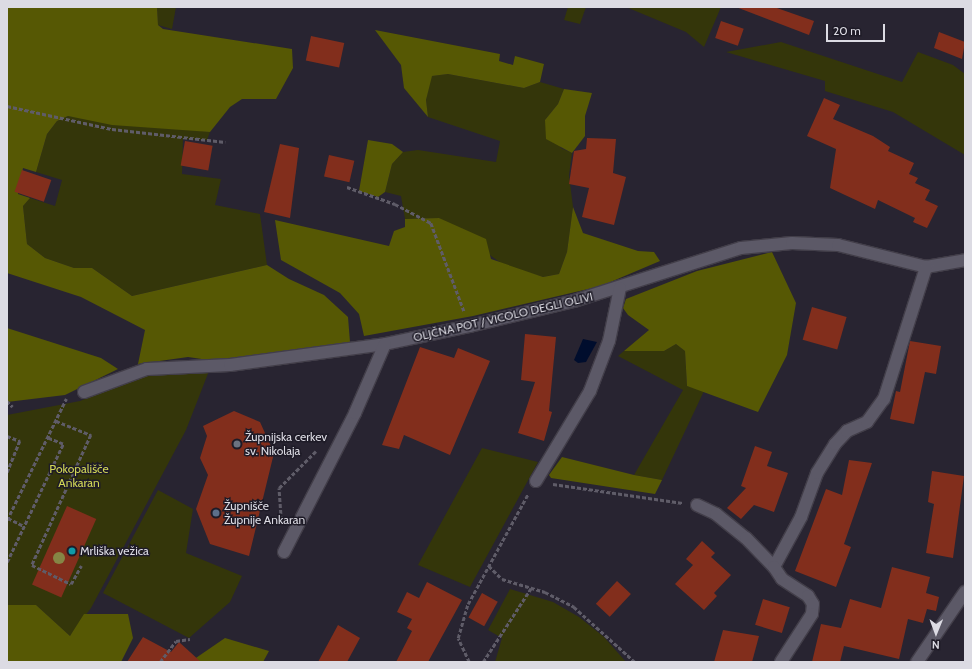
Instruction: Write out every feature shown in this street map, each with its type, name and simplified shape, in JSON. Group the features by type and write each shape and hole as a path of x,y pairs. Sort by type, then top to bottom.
{"street":[{"name":"OLJČNA POT / VICOLO DEGLI OLIVI","path":"84,392 146,369 230,365 385,344 470,326 620,288 741,248 792,243 838,244 926,267 965,260"},
{"path":"774,567 801,517 817,473 835,444 847,431 867,422 884,399 926,267"},
{"path":"536,481 590,391 609,341 620,288"},
{"path":"284,552 355,413 385,344"},
{"path":"697,505 716,514 746,538 774,567 782,579 808,596 813,604 812,614 781,662"},
{"path":"917,662 965,592"}],"path":[{"path":"7,106 112,129 225,142"},
{"path":"346,187 395,204 431,223 470,326"},
{"path":"24,526 8,519 66,399"},
{"path":"7,401 12,407"},
{"path":"56,421 91,435 32,565 71,584 81,566"},
{"path":"7,436 20,441 7,473"},
{"path":"7,562 63,444 48,438"},
{"path":"469,662 458,638 468,604 489,566 508,524 536,481 697,505"},
{"path":"279,494 281,521"},
{"path":"489,566 502,579 531,588 574,607 635,662"},
{"path":"483,662 531,588"},
{"path":"160,662 176,640 190,639"}],"green space":[{"path":"157,7 176,7 172,29 158,25"},
{"path":"568,7 586,7 580,24 564,20"},
{"path":"626,7 721,7 704,47 686,32"},
{"path":"781,42 902,82 918,52 953,65 965,74 965,155 893,112 825,91 825,81 726,52"},
{"path":"448,74 524,88 540,82 564,89 558,104 545,120 561,148 572,153 569,175 573,207 567,252 559,274 543,277 505,266 439,218 405,219 401,196 385,192 392,164 403,152 418,150 496,162 500,141 428,117 426,100 431,76"},
{"path":"68,116 210,132 207,140 183,139 182,174 221,179 215,205 260,214 267,265 132,296 92,268 74,268 45,258 27,244 23,206 30,198 55,206 62,180 36,172 47,134 57,121"},
{"path":"676,344 685,351 687,386 704,391 662,480 634,475 683,390 618,356 624,351 664,351"},
{"name":"Pokopališče Ankaran","path":"209,371 186,430 91,608 70,636 36,605 7,605 7,415 80,401 146,375"},
{"path":"482,448 538,462 470,587 418,565"},
{"path":"158,490 193,509 186,553 242,576 230,602 189,638 103,593"},
{"path":"510,589 553,602 579,617 604,637 626,662 495,662 502,638 488,630"}],"shaded area":[{"path":"7,7 157,7 158,25 163,29 292,49 293,68 276,99 242,99 230,107 210,132 112,125 68,116 57,121 47,134 36,172 23,168 18,194 30,198 23,206 27,244 45,258 74,268 92,268 132,296 267,265 289,279 324,295 348,317 350,342 229,363 188,357 138,364 145,330 81,297 7,273"},
{"path":"375,30 500,54 499,61 513,65 515,56 544,64 540,82 524,88 448,74 432,76 426,100 428,117 404,88 401,65"},
{"path":"564,89 592,93 585,116 585,136 572,153 546,139 545,120 558,104"},
{"path":"368,140 392,144 403,152 392,164 385,192 378,197 359,191"},
{"path":"573,207 583,233 638,251 654,252 660,261 601,286 473,316 364,336 359,314 340,293 281,260 275,220 389,246 394,231 405,227 405,219 439,218 486,239 491,259 543,277 559,274 567,252"},
{"path":"772,252 796,303 787,355 758,412 687,386 685,351 676,344 664,351 624,351 649,330 628,315 623,308 626,299 697,271"},
{"path":"7,328 101,358 118,369 65,395 7,402"},
{"path":"562,457 634,475 662,480 655,494 551,478 549,475"},
{"path":"7,605 36,605 70,636 84,614 128,614 133,638 121,662 7,662"},
{"path":"225,638 269,651 263,662 190,662"}],"water":[{"path":"583,339 597,342 586,362 578,363 574,360"}],"building":[{"path":"736,7 774,7 814,21 809,35"},
{"path":"721,21 744,29 738,46 715,38"},
{"path":"939,32 965,42 962,59 934,48"},
{"path":"311,36 344,43 339,68 306,60"},
{"path":"824,98 840,105 833,119 873,136 890,147 888,151 914,163 909,174 918,178 915,183 930,190 925,200 938,206 927,228 913,222 915,218 878,200 875,209 830,188 836,149 807,136"},
{"path":"587,138 616,139 613,173 626,177 614,225 582,217 589,188 569,184 574,151 586,149"},
{"path":"185,141 213,146 208,170 181,166"},
{"path":"280,144 299,148 290,218 264,212"},
{"path":"329,155 354,161 349,182 324,176"},
{"path":"22,170 51,180 44,202 15,192"},
{"path":"812,307 847,317 837,350 803,340"},
{"path":"525,334 556,337 549,411 552,412 544,441 518,433 535,382 521,380"},
{"path":"910,341 941,346 936,374 925,372 914,424 890,419 896,391 900,392"},
{"path":"420,347 454,358 458,348 490,361 450,455 404,435 399,449 382,445"},
{"path":"234,411 260,422 274,453 249,556 210,544 196,509 208,475 200,458 207,436 203,426"},
{"path":"755,446 772,452 767,466 788,473 774,512 754,505 741,519 727,508 746,488 741,486"},
{"path":"849,460 872,463 844,544 851,547 836,587 795,571 826,489 842,495"},
{"path":"932,471 964,476 953,558 926,553 934,504 928,502"},
{"name":"Mrliška vežica","path":"67,506 96,519 61,598 32,585"},
{"path":"702,541 715,553 711,557 731,575 714,593 717,596 704,610 675,584 693,565 686,559"},
{"path":"892,567 930,577 926,593 939,597 936,611 927,609 923,623 908,619 899,659 844,646 840,662 812,662 821,624 841,628 850,599 881,608"},
{"path":"617,581 631,594 610,617 596,604"},
{"path":"427,582 462,600 428,662 396,662 412,631 407,628 412,619 397,612 407,592 419,598"},
{"path":"482,593 498,602 484,626 468,617"},
{"path":"763,599 790,607 782,633 755,625"},
{"path":"338,625 360,638 347,662 318,662"},
{"path":"723,630 759,636 752,662 714,662"},
{"path":"143,637 171,652 179,642 201,662 127,662"}],"place":[{"name":"Župnijska cerkev sv. Nikolaja","path":"237,444"},
{"name":"Župnišče Župnije Ankaran","path":"216,513"},
{"name":"Mrliška vežica","path":"72,551"}]}
